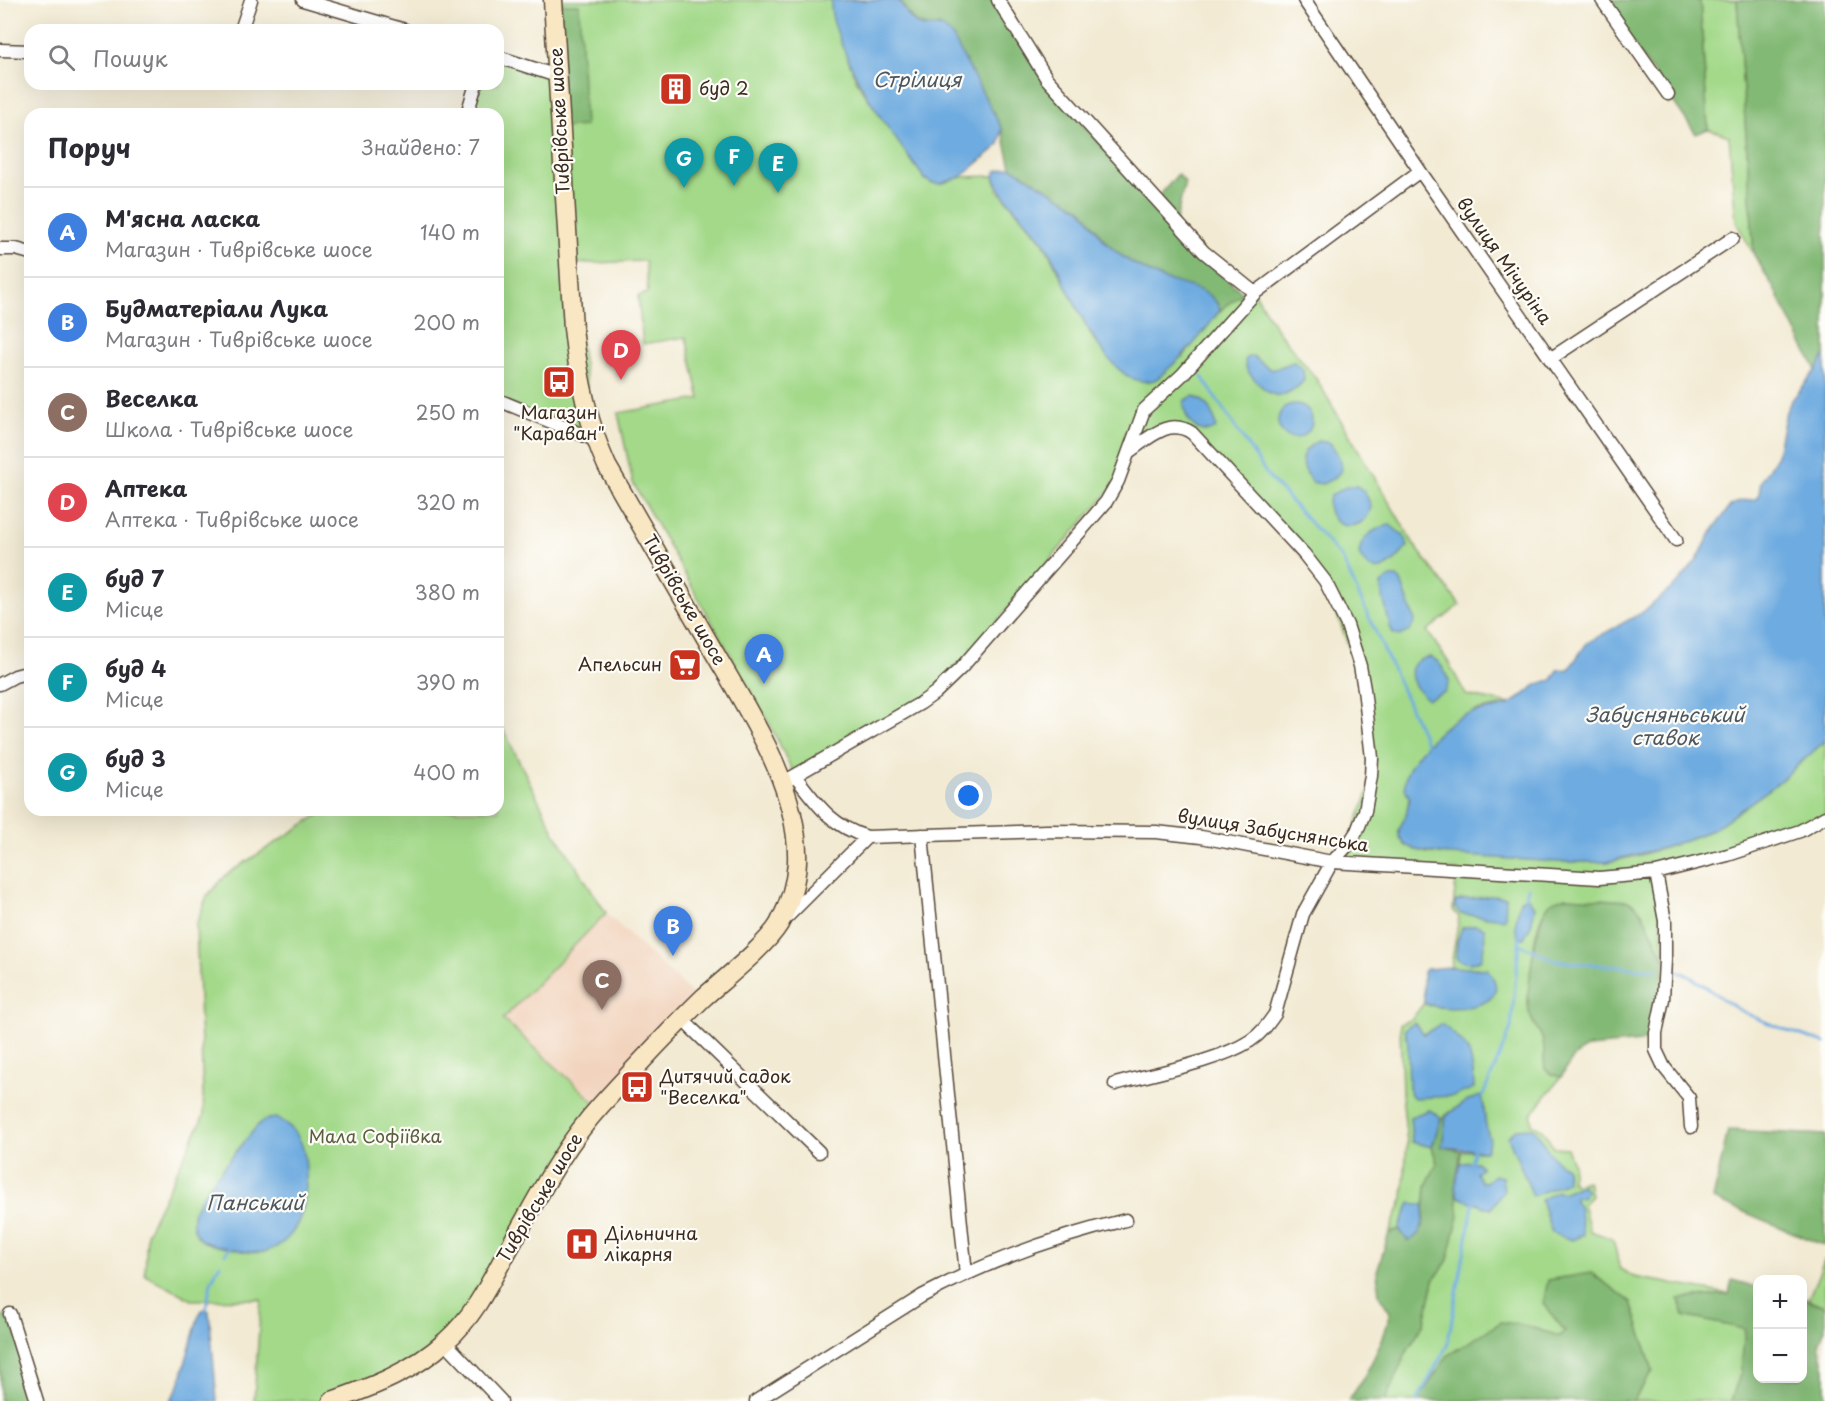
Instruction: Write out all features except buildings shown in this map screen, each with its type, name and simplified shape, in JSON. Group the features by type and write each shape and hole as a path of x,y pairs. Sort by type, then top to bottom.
{"main road":[{"name":"Тиврівське шосе","path":"332,1401 388,1379 410,1367 445,1342 462,1325 480,1302 558,1162 577,1135 600,1107 683,1020 778,926 791,894 797,862 789,779 622,492 595,440 579,375 573,328 553,0"}],"street":[{"path":"243,24 251,0"},
{"path":"303,0 385,24"},
{"path":"998,0 1047,79 1204,252 1255,293"},
{"name":"вулиця Мічуріна","path":"1305,0 1420,171 1676,540"},
{"path":"1602,0 1668,94"},
{"path":"0,50 24,51"},
{"path":"504,59 557,76"},
{"path":"469,108 474,90"},
{"path":"778,926 867,837 845,829 832,820 789,779 921,703 961,668 1106,502 1118,481 1144,410 1182,375 1255,293 1420,171"},
{"path":"1550,359 1733,238"},
{"path":"0,249 24,251"},
{"path":"504,402 595,440"},
{"path":"1115,1084 1205,1059 1235,1048 1260,1034 1275,1014 1304,914 1332,862 1348,845 1361,820 1369,791 1372,758 1360,666 1347,625 1325,581 1309,560 1184,428 1176,426 1167,428 1130,451"},
{"path":"0,684 24,674"},
{"name":"вулиця Забуснянська","path":"867,837 1047,831 1155,832 1201,837 1332,862 1599,878 1656,873 1697,863 1800,831 1825,817"},
{"path":"922,835 966,1274"},
{"path":"1656,873 1665,921 1663,999 1656,1033 1656,1050 1664,1067 1689,1098 1691,1127"},
{"path":"683,1020 819,1152"},
{"path":"756,1401 922,1296 966,1274 1063,1236 1126,1220"},
{"path":"10,1314 37,1401"},
{"path":"445,1342 501,1401"}],"shaded area":[{"path":"606,913 700,1001 600,1107 503,1019"}],"green space":[{"path":"553,0 862,0 852,71 862,90 925,179 940,184 961,177 994,176 998,190 1043,242 1094,340 1183,357 1212,320 1230,302 1245,293 1255,293 1275,327 1317,380 1415,546 1460,605 1427,631 1447,660 1466,695 1511,704 1476,711 1446,726 1415,761 1406,816 1399,830 1399,836 1405,845 1427,853 1560,862 1607,862 1637,856 1712,830 1774,786 1825,741 1825,817 1656,873 1665,960 1642,912 1628,901 1567,897 1554,902 1544,912 1537,930 1533,955 1528,1001 1530,1011 1545,1045 1550,1073 1561,1077 1531,1115 1532,1124 1542,1129 1553,1147 1567,1148 1573,1164 1571,1181 1575,1184 1588,1181 1591,1196 1583,1204 1590,1231 1613,1239 1620,1269 1634,1277 1729,1294 1679,1300 1684,1316 1745,1329 1741,1372 1731,1401 1633,1401 1653,1371 1631,1302 1591,1273 1566,1331 1559,1336 1523,1325 1448,1355 1417,1401 1385,1401 1405,1355 1425,1321 1434,1280 1448,1260 1456,1199 1455,1187 1458,1197 1491,1209 1486,1182 1481,1182 1475,1173 1477,1163 1460,1163 1461,1151 1486,1151 1482,1097 1468,1100 1441,1118 1430,1110 1410,1117 1412,1142 1432,1147 1437,1163 1426,1186 1424,1205 1410,1203 1399,1229 1389,1233 1403,1198 1407,1143 1402,1094 1400,1024 1412,1019 1424,1003 1430,1006 1487,969 1451,967 1459,917 1453,910 1457,871 1332,862 1348,845 1369,791 1364,689 1325,581 1192,433 1176,426 1130,451 1118,481 935,693 795,776 769,723 633,483 618,413 700,399 686,337 643,344 638,296 648,293 645,261 569,264 595,440 504,402 504,108 469,108 474,90 504,90 504,59 557,76 579,4 553,4"},
{"path":"899,0 994,0 1044,82 1154,202 1178,174 1185,182 1174,229 1200,257 1243,293 1220,310 1218,303 1143,269 1106,242 1081,209 1011,167 1002,129 952,36 939,26 924,26 914,21"},
{"path":"1602,0 1700,0 1708,129 1696,134"},
{"path":"1700,0 1737,0 1754,255 1736,222 1729,136 1708,129"},
{"path":"1737,0 1825,0 1825,355 1816,370 1754,255"},
{"path":"553,4 579,4 585,126 560,128"},
{"name":"Мала Софіївка","path":"504,731 555,833 606,913 503,1019 600,1107 445,1342 332,1401 254,1401 261,1299 192,1300 145,1275 147,1233 204,1115 196,925 207,896 227,874 317,816 504,816"},
{"path":"1567,897 1628,901 1635,905 1642,912 1665,960 1656,1033 1641,1042 1584,1049 1569,1063 1561,1077 1545,1069 1543,1041 1532,1020 1528,1002 1533,955 1540,923 1550,903"},
{"path":"1446,1116 1443,1147 1461,1151 1455,1188 1459,1215 1448,1260 1434,1280 1425,1321 1405,1355 1385,1401 1348,1401 1374,1359 1388,1323 1390,1312 1379,1295 1377,1271 1389,1233 1399,1229 1408,1241 1423,1227 1426,1186 1437,1163 1432,1147 1441,1118"},
{"path":"1728,1130 1825,1135 1825,1246 1713,1199"},
{"path":"1825,1259 1825,1306 1808,1299"},
{"path":"1591,1273 1631,1302 1653,1371 1633,1401 1417,1401 1448,1355 1501,1322 1523,1325 1559,1336 1565,1331 1543,1304 1548,1280"},
{"path":"1732,1280 1753,1286 1753,1383 1807,1383 1807,1299 1825,1306 1825,1328 1819,1344 1825,1369 1825,1401 1731,1401 1741,1372 1745,1329 1684,1316 1679,1299 1729,1294"},
{"path":"10,1314 37,1401 0,1401 0,1318"}],"water":[{"name":"Стрілиця","path":"831,0 899,0 917,24 942,28 948,32 1002,129 999,145 961,177 940,184 931,183 925,179 878,112 857,77 835,25"},
{"path":"1011,167 1081,209 1106,242 1132,263 1161,278 1204,292 1216,302 1220,310 1208,327 1157,379 1137,380 1120,371 1105,354 1090,332 1042,239 1012,205 999,186 994,176 996,171"},
{"name":"Забусняньський ставок","path":"1825,355 1825,741 1774,786 1712,830 1667,847 1607,862 1560,862 1449,855 1416,850 1405,845 1399,836 1399,830 1410,798 1405,781 1419,753 1454,720 1475,712 1507,705 1534,687 1552,680 1558,670 1569,669 1587,643 1643,612 1679,582 1697,560 1711,533 1730,506 1740,501 1756,499 1761,481 1777,455 1786,411"},
{"path":"1253,356 1273,370 1294,362 1303,370 1304,380 1284,395 1271,394 1256,381 1247,369 1245,360"},
{"path":"1193,396 1210,408 1216,428 1204,431 1198,429 1188,419 1184,407 1185,400"},
{"path":"1295,404 1307,409 1312,421 1307,433 1295,438 1283,433 1278,421 1283,409"},
{"path":"1318,441 1330,443 1341,462 1340,472 1322,484 1311,482 1302,459 1306,450"},
{"path":"1348,486 1357,486 1365,492 1371,506 1363,521 1349,526 1335,520 1330,513 1328,503 1331,495"},
{"path":"1390,525 1404,536 1408,546 1397,559 1384,568 1371,568 1359,554 1362,543 1369,534"},
{"path":"1391,577 1397,577 1401,581 1415,621 1410,631 1399,636 1393,633 1390,627 1381,589 1381,584"},
{"path":"1430,657 1444,670 1449,681 1445,692 1428,699 1417,688 1411,675 1415,664 1421,659"},
{"path":"1489,896 1506,897 1505,919 1461,914 1455,908 1455,902"},
{"path":"1527,897 1535,907 1531,925 1524,938 1519,938 1515,927 1520,900"},
{"path":"1476,925 1484,928 1485,943 1481,959 1475,962 1462,961 1456,958 1457,942 1462,928"},
{"path":"1451,967 1487,969 1495,983 1495,993 1488,1000 1463,1007 1448,1008 1424,1003 1423,972 1427,969"},
{"path":"1414,1023 1424,1034 1441,1024 1458,1038 1468,1050 1471,1058 1474,1088 1454,1096 1414,1098 1409,1092 1408,1044 1405,1029"},
{"path":"1482,1096 1486,1128 1490,1139 1486,1151 1442,1147 1446,1116 1468,1100"},
{"path":"1430,1110 1441,1118 1432,1147 1412,1142 1410,1117"},
{"name":"Панський","path":"276,1118 284,1122 295,1133 304,1153 305,1195 300,1219 294,1230 276,1247 260,1253 220,1247 201,1240 195,1232 193,1215 203,1195 257,1126 264,1120"},
{"path":"1533,1128 1551,1155 1566,1167 1567,1182 1533,1196 1508,1137 1516,1129"},
{"path":"1477,1162 1482,1168 1476,1173 1481,1182 1486,1182 1494,1175 1502,1177 1504,1190 1491,1209 1458,1197 1455,1187 1460,1163"},
{"path":"1582,1185 1587,1191 1582,1197 1575,1197 1575,1201 1579,1205 1583,1235 1572,1240 1552,1233 1541,1200 1557,1191 1562,1193"},
{"path":"1410,1203 1424,1205 1420,1231 1408,1241 1399,1229"},
{"path":"202,1310 209,1311 217,1401 170,1401 179,1385 198,1318"}],"waterway":[{"path":"1202,377 1268,476 1342,558 1429,749"},
{"path":"1526,898 1528,888"},
{"path":"1482,1098 1511,1028 1520,934"},
{"path":"1519,944 1557,961 1657,970"},
{"path":"1675,971 1690,977 1748,1014 1825,1043"},
{"path":"1471,1166 1474,1146"},
{"path":"1417,1401 1447,1346 1474,1200"},
{"path":"225,1254 229,1248"},
{"path":"206,1309 211,1282 220,1264"}],"place":[{"name":"буд 2","path":"676,89"},
{"name":"буд 4","path":"734,186"},
{"name":"буд 3","path":"684,188"},
{"name":"буд 7","path":"778,193"},
{"name":"Аптека","path":"621,380"},
{"name":"Магазин \"Караван\"","path":"559,382"},
{"name":"Апельсин","path":"685,665"},
{"name":"М'ясна ласка","path":"764,684"},
{"name":"Будматеріали Лука","path":"673,956"},
{"name":"Веселка","path":"602,1010"},
{"name":"Дитячий садок \"Веселка\"","path":"637,1087"},
{"name":"Дільнична лікарня","path":"582,1244"}]}
